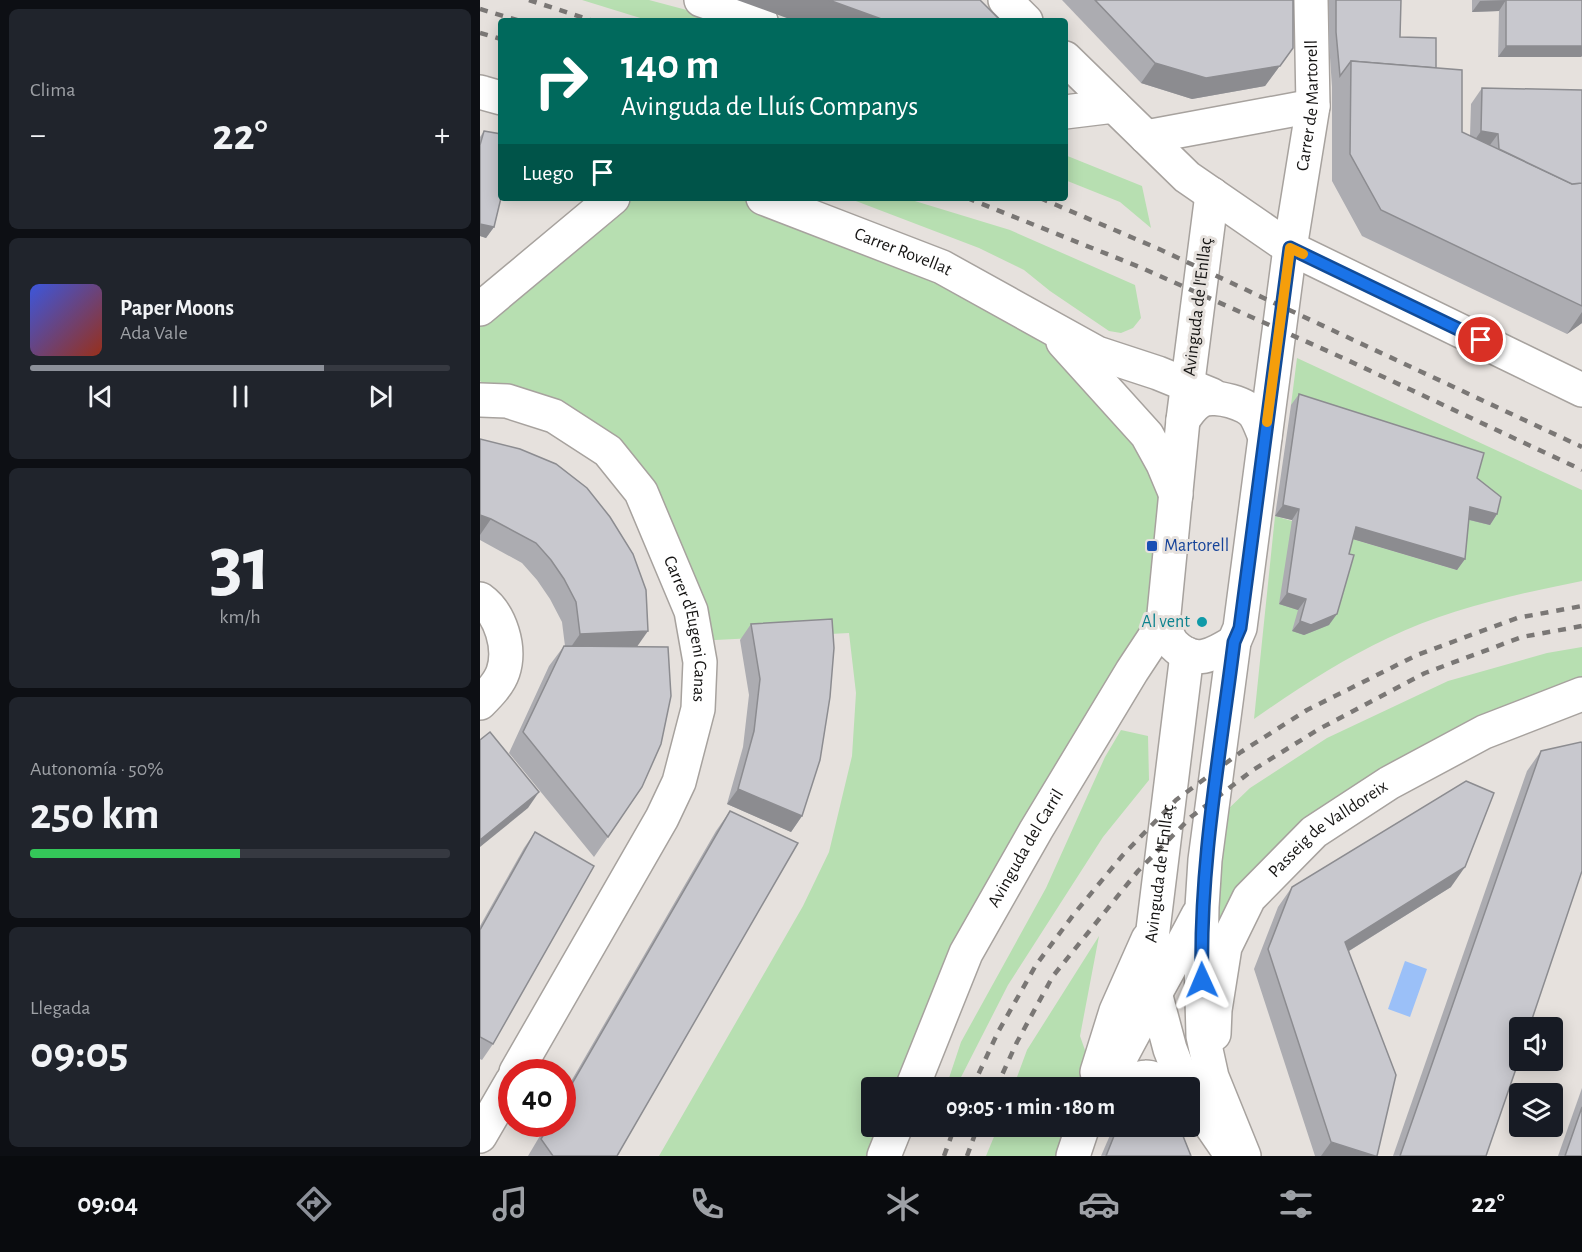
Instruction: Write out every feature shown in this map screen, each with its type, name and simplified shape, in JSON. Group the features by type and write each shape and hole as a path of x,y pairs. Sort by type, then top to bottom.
{"street":[{"path":"701,0 752,18"},
{"path":"1005,0 1023,18"},
{"name":"Carrer de Martorell","path":"1290,248 1313,106 1311,0"},
{"path":"1068,61 1187,177 1290,248 1582,390"},
{"path":"480,92 498,97"},
{"path":"1068,112 1114,106"},
{"path":"1146,137 1313,106"},
{"name":"Avinguda de l'Enllaç","path":"1163,624 1183,420 1212,194"},
{"path":"480,309 609,201"},
{"name":"Carrer Rovellat","path":"771,201 942,267 1097,353 1158,372 1222,399"},
{"name":"Avinguda de l'Enllaç","path":"1197,1077 1203,1036 1202,907 1205,860 1234,642 1240,628 1290,248"},
{"name":"Carrer Rovellat","path":"1037,320 1057,335 1147,435 1176,495"},
{"name":"Carrer d'Eugeni Canas","path":"480,381 493,401 554,416 608,451 641,492 691,611 700,662 698,709 675,791 662,818 523,1059"},
{"name":"Avinguda de l'Enllaç","path":"1183,420 1193,406 1204,399 1222,399"},
{"path":"1222,399 1254,413 1265,437"},
{"path":"480,599 489,606 503,632 506,654 503,674 480,703"},
{"path":"1163,624 1173,644 1187,654 1206,658 1234,642"},
{"name":"Avinguda del Carril","path":"916,1077 966,953 1036,830 1163,624"},
{"name":"Avinguda de l'Enllaç","path":"1186,1077 1170,1049 1156,992 1152,946 1187,654"},
{"name":"Passeig de Valldoreix","path":"1199,1077 1215,1010 1224,947 1249,898 1314,832 1389,783 1484,732 1582,694"},
{"path":"1111,1077 1202,907"},
{"path":"1097,1077 1116,1011 1154,926"},
{"name":"Avinguda de l'Enllaç","path":"1200,1100 1244,1156"},
{"name":"Avinguda de l'Enllaç","path":"1200,1102 1232,1156"},
{"path":"480,1136 498,1105"},
{"path":"884,1156 892,1137"}],"green space":[{"path":"582,0 649,0 717,18 640,18"},
{"path":"1068,156 1142,186 1151,228 1120,202 1068,181"},
{"path":"609,201 770,201 1037,319 1178,494 1158,611 917,1077 861,1077 861,1137 892,1137 884,1156 659,1156 803,906 829,852 852,756 856,693 849,633 696,641 641,493 480,381 480,309"},
{"path":"856,201 915,201 1010,230 1135,285 1141,318 1133,328 1121,333 1109,331 1050,291 1024,270 979,248"},
{"path":"1297,358 1582,490 1582,581 1483,604 1411,628 1336,665 1254,719 1275,516 1457,570 1459,544 1476,493 1476,464 1291,405"},
{"path":"1582,647 1582,685 1355,788 1219,936 1210,878 1223,814 1250,788 1327,738 1448,681 1547,653"},
{"path":"1121,730 1148,736 1149,780 1103,837 1008,985 961,1077 949,1077 961,1042 1046,888 1105,757"},
{"path":"1099,936 1080,1036 1094,1077 1017,1077 1027,1050"},
{"path":"994,1137 1069,1137 1061,1156 986,1156"}],"water":[{"path":"1405,961 1427,969 1410,1017 1388,1009"}],"building":[{"path":"829,0 980,0 998,18 879,18"},
{"path":"1095,0 1293,0 1293,48 1280,66 1206,78 1155,63"},
{"path":"1336,0 1401,0 1400,37 1436,38 1436,68 1351,61 1340,76"},
{"path":"1506,0 1582,0 1582,46 1506,46"},
{"path":"1351,61 1462,70 1462,132 1572,184 1582,183 1582,306 1381,210 1350,154"},
{"path":"1482,88 1582,90 1582,183 1572,184 1499,149 1498,134 1481,131"},
{"path":"484,131 498,133 498,201 500,201 494,227 480,224 480,145"},
{"path":"1299,394 1484,453 1477,478 1501,497 1497,514 1470,507 1465,559 1356,527 1349,554 1354,555 1337,614 1311,625 1300,621 1306,599 1287,593 1299,509 1283,505"},
{"path":"480,439 520,449 556,464 587,488 610,517 633,554 646,590 648,631 580,634 576,602 551,560 536,543 480,515"},
{"path":"832,619 834,648 830,697 820,760 802,816 738,789 754,731 760,679 751,624"},
{"path":"564,646 668,647 671,696 661,744 642,787 608,837 523,732"},
{"path":"490,732 539,792 480,840 480,740"},
{"path":"1582,743 1582,871 1533,1017 1509,1017 1509,1071 1515,1071 1511,1083 1509,1083 1509,1089 1486,1156 1400,1156 1541,751"},
{"path":"1466,781 1494,793 1465,867 1345,942 1396,1075 1377,1156 1375,1156 1331,1142 1268,949 1292,887"},
{"path":"730,811 798,843 617,1156 553,1156 541,1139 542,1137 576,1137 576,1077"},
{"path":"535,832 594,866 493,1044 480,1037 480,930"},
{"path":"1582,1107 1582,1156 1565,1156"},
{"path":"1114,1137 1183,1137 1191,1156 1106,1156"}],"railway":[{"path":"529,0 584,18"},
{"path":"480,9 510,18"},
{"path":"480,33 498,38"},
{"path":"974,201 1142,268 1343,358 1582,470"},
{"path":"1047,201 1159,249 1582,447"},
{"path":"977,1077 998,1032 1036,965 1122,856 1176,800 1241,752 1307,710 1417,655 1517,618 1582,606"},
{"path":"1001,1077 1017,1042 1053,976 1138,871 1191,817 1253,770 1319,729 1425,673 1522,637 1582,626"},
{"path":"944,1156 951,1137"},
{"path":"967,1156 974,1137"}],"slow traffic":[{"path":"1267,422 1290,248 1303,254"}],"place":[{"name":"Martorell","path":"1152,546"},
{"name":"Al vent","path":"1202,622"}],"route":[{"path":"1202,980 1202,907 1205,860 1234,642 1240,628 1290,248 1481,340"}]}
